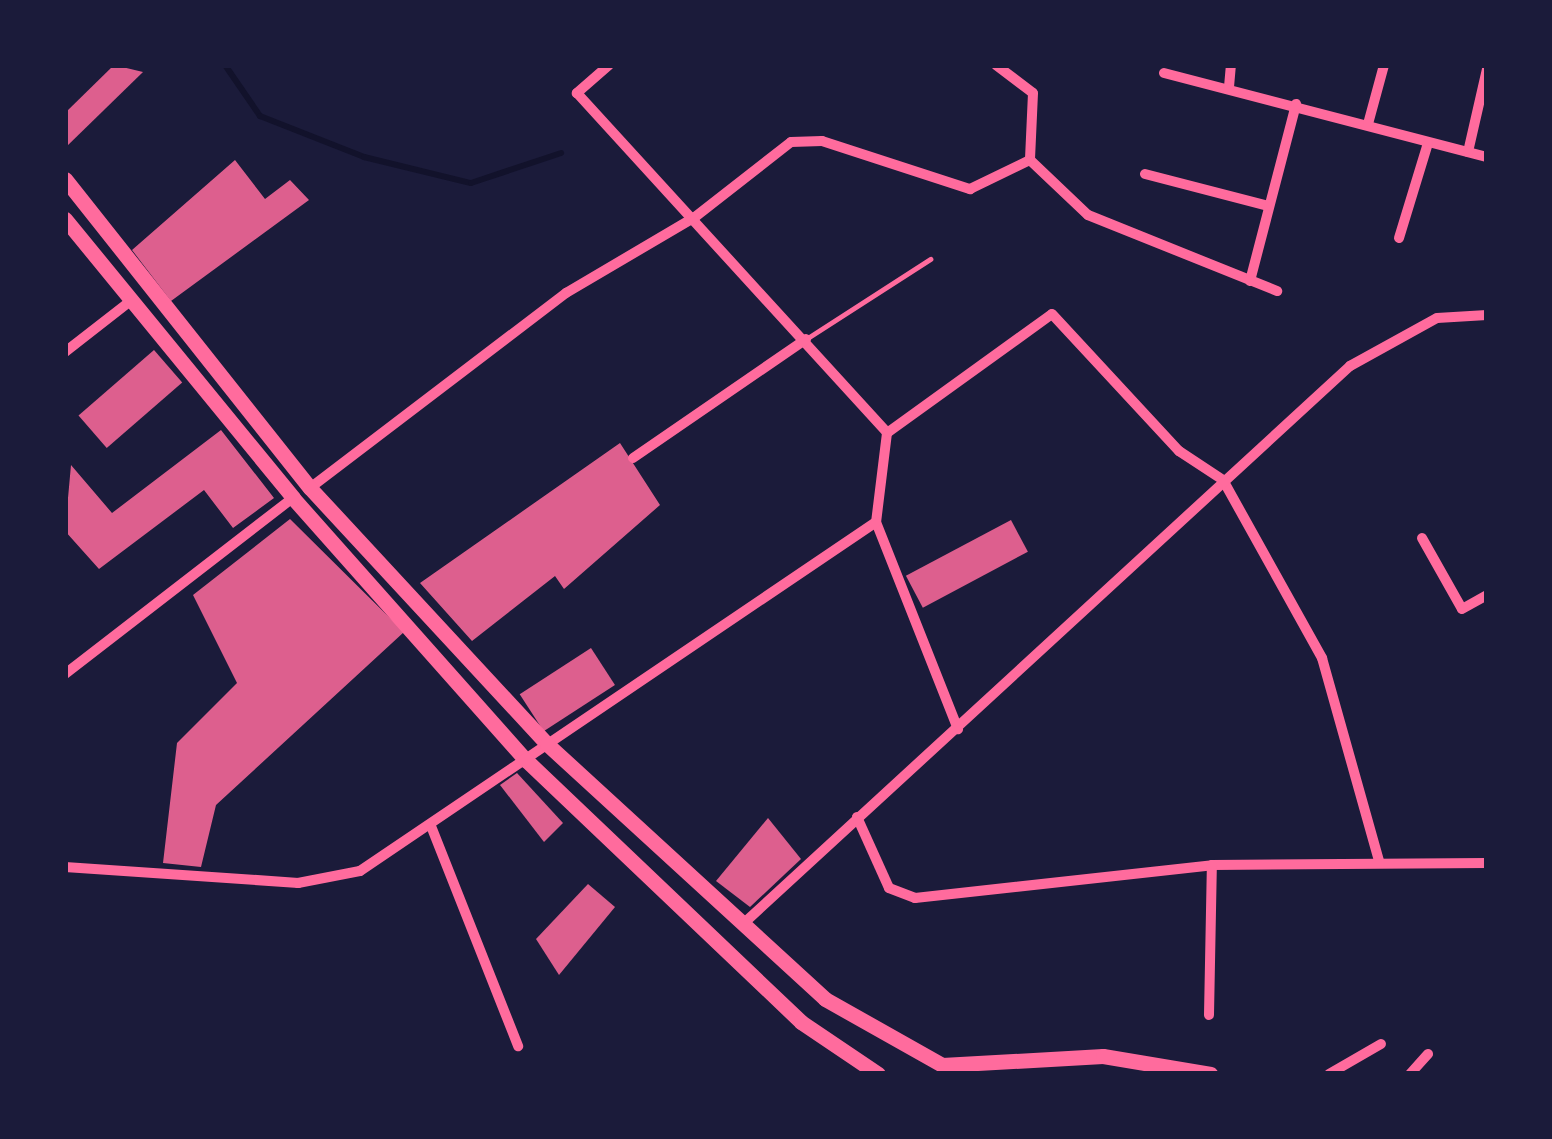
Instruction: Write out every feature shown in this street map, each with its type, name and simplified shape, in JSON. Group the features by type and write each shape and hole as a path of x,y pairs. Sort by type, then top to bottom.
{"main road":[{"path":"65,179 310,488 547,744 825,999 920,1059 1104,1056 1210,1074"},
{"path":"65,219 293,498 526,760 801,1022 878,1074"}],"street":[{"path":"609,65 577,93 806,338 887,433"},
{"path":"996,65 1033,93 1030,160 1088,215 1277,290"},
{"path":"1229,87 1231,65"},
{"path":"1368,124 1384,65"},
{"path":"1468,152 1487,69"},
{"path":"1164,74 1296,104 1487,157"},
{"path":"1250,280 1296,104"},
{"path":"310,488 566,294 695,217 780,148 822,141 970,189 1030,160"},
{"path":"1399,238 1428,143"},
{"path":"1145,174 1269,206"},
{"path":"65,352 132,299"},
{"path":"958,728 876,522 887,433 1052,314 1179,450 1224,480 1322,658 1379,861"},
{"path":"743,924 1350,366 1437,318 1487,315"},
{"path":"633,458 806,338"},
{"path":"65,674 293,498"},
{"path":"65,868 324,882 431,826 684,644 876,522"},
{"path":"1422,538 1462,609 1487,595"},
{"path":"857,817 889,888 915,898 1212,865 1487,863"},
{"path":"431,826 518,1046"},
{"path":"1209,1015 1212,865"},
{"path":"1329,1074 1381,1044"},
{"path":"1410,1074 1428,1054"}],"lane":[{"path":"806,338 930,259"}],"building":[{"path":"114,65 143,72 65,148 65,113"},
{"path":"235,160 265,199 290,180 309,200 171,301 132,250"},
{"path":"154,350 182,382 107,448 79,416"},
{"path":"221,430 274,498 233,528 204,490 99,569 65,531 71,465 112,513"},
{"path":"620,443 660,505 564,589 555,576 472,641 420,583"},
{"path":"290,519 404,632 216,805 201,867 163,863 177,743 237,683 193,595"},
{"path":"1011,520 1028,552 923,608 906,576"},
{"path":"591,648 615,685 544,731 520,694"},
{"path":"517,773 563,823 544,842 500,785"},
{"path":"768,818 801,859 750,907 716,881"},
{"path":"588,884 615,907 559,975 536,939"}],"waterway":[{"path":"225,65 260,116 364,157 471,183 561,153"}]}
